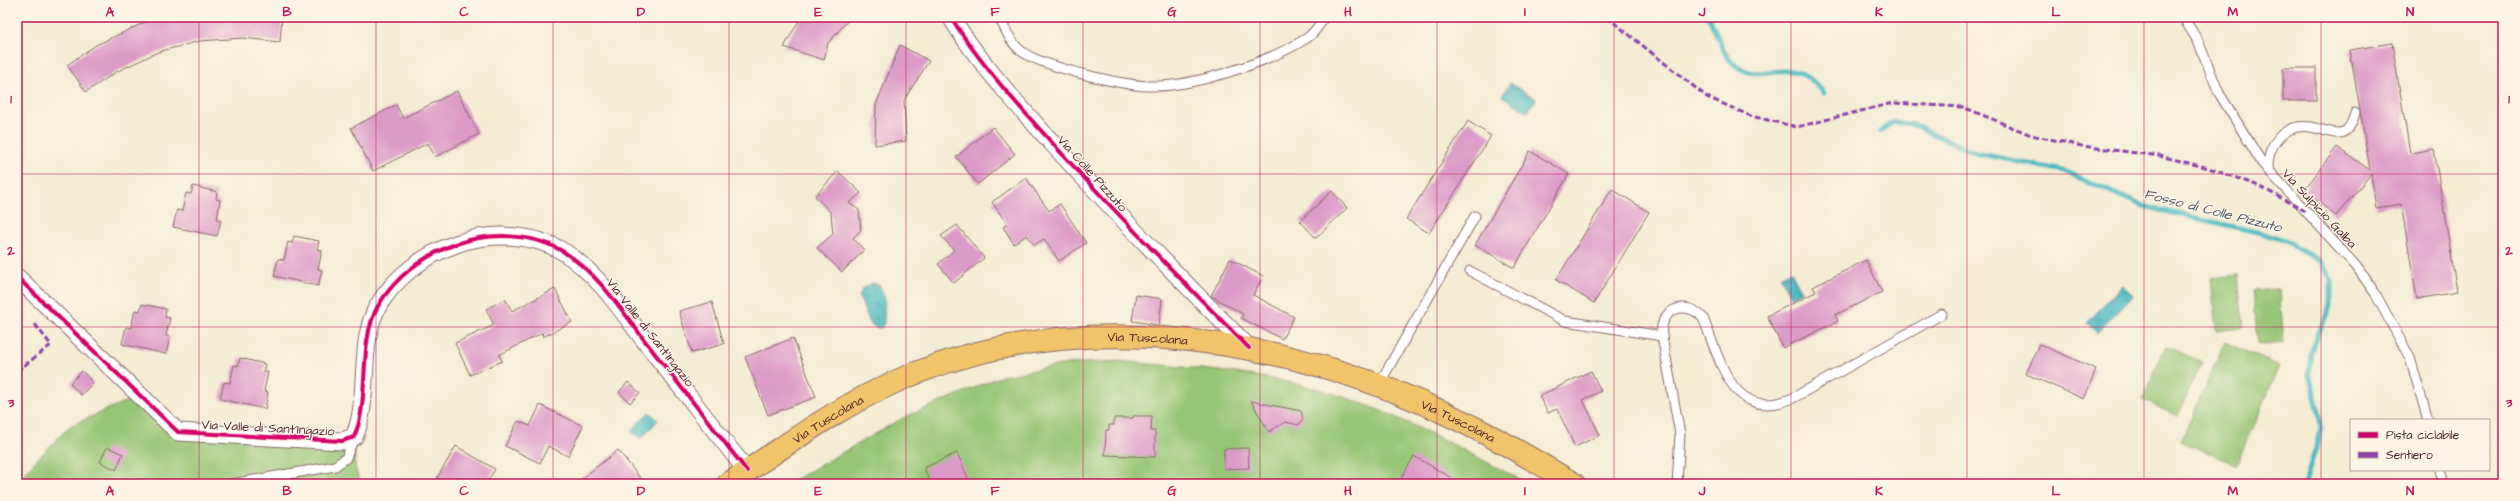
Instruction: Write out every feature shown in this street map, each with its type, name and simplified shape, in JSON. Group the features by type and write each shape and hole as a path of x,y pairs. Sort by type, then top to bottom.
{"main road":[{"name":"Via Tuscolana","path":"728,484 848,405 922,371 996,349 1109,331 1200,338 1249,348 1308,363 1378,386 1419,401 1476,428 1574,484"}],"street":[{"name":"Via Colle Pizzuto","path":"951,17 969,43 1040,129 1152,252 1249,348"},
{"name":"Via Valle di Sant'Ingazio","path":"17,277 178,432 336,441 354,437 359,422 372,322 380,303 396,283 420,262 451,246 484,238 520,238 537,241 563,252 598,280 747,471"}],"lane":[{"path":"999,17 1019,50 1035,59 1122,82 1148,86 1210,77 1272,56 1308,38 1324,17"},
{"name":"Via Sulpicio Galba","path":"2183,17 2198,41 2218,93 2268,170 2356,266 2369,283 2410,358 2428,419"},
{"path":"2268,170 2268,158 2271,146 2278,137 2288,130 2300,127 2312,128 2337,134 2349,126 2355,113"},
{"path":"1378,386 1475,216"},
{"path":"1470,271 1565,321 1662,336"},
{"path":"1677,484 1680,434 1662,336 1662,322 1671,311 1685,307 1698,313 1703,318 1728,380 1743,397 1764,405 1779,404 1793,398 1942,314"},
{"path":"231,484 335,466 346,458 354,437"},
{"path":"2440,471 2444,484"}],"green space":[{"path":"2238,275 2243,328 2216,331 2211,278"},
{"path":"2279,289 2284,342 2258,344 2253,291"},
{"path":"2225,342 2279,366 2236,465 2181,441"},
{"path":"2166,346 2202,362 2178,416 2142,400"},
{"path":"1119,361 1250,375 1302,385 1328,392 1406,422 1529,484 787,484 903,418 1002,376 1066,364"},
{"path":"140,395 178,432 354,437 355,466 360,484 17,484 17,480 70,426"}],"water":[{"path":"1510,83 1536,99 1528,112 1502,96"},
{"path":"1791,271 1801,291 1790,297 1780,277"},
{"path":"873,283 880,286 885,299 884,324 881,328 875,328 870,323 859,297 862,289"},
{"path":"2122,285 2133,295 2097,333 2087,323"},
{"path":"649,412 658,420 641,439 631,431"}],"building":[{"path":"163,17 282,17 280,42 243,38 200,41 158,52 116,72 86,92 67,65 96,45 150,20"},
{"path":"801,17 851,17 828,43 824,60 784,47"},
{"path":"2392,43 2410,153 2434,149 2457,292 2417,299 2401,204 2376,208 2371,174 2336,216 2304,190 2337,147 2370,170 2350,50"},
{"path":"900,45 929,61 904,100 906,141 875,145 876,105"},
{"path":"2283,68 2316,68 2316,101 2283,101"},
{"path":"457,91 479,134 435,157 428,143 373,171 351,128 396,105 403,118"},
{"path":"1468,121 1491,136 1429,233 1406,219"},
{"path":"993,127 1015,154 978,184 956,157"},
{"path":"1530,151 1569,174 1514,268 1475,245"},
{"path":"838,171 861,193 849,203 859,210 861,230 853,238 864,250 842,272 817,248 833,234 831,213 815,196"},
{"path":"1026,178 1049,211 1060,204 1086,243 1059,261 1044,239 1034,245 1027,235 1014,244 1003,227 1007,224 992,202"},
{"path":"193,186 217,192 216,199 220,200 217,219 221,220 217,236 173,227 177,210 182,211 186,193 191,194"},
{"path":"1612,189 1649,212 1594,303 1556,280"},
{"path":"1332,191 1347,208 1316,238 1300,221"},
{"path":"957,225 984,258 954,283 938,264 954,250 941,236"},
{"path":"294,236 319,241 317,249 322,250 318,269 322,270 318,286 274,276 278,259 284,260 288,242 292,243"},
{"path":"1230,259 1263,276 1253,295 1294,317 1282,339 1241,318 1243,314 1211,296"},
{"path":"1866,260 1882,292 1835,315 1838,321 1783,348 1767,316 1816,292 1813,287"},
{"path":"555,289 572,322 543,337 542,333 499,355 502,361 470,375 455,343 494,325 486,309 505,299 512,311"},
{"path":"1136,295 1162,299 1159,325 1132,321"},
{"path":"712,302 724,344 692,353 679,311"},
{"path":"142,304 166,309 165,317 170,318 166,336 170,337 166,354 122,344 126,327 131,328 135,310 140,311"},
{"path":"793,338 816,397 768,415 745,357"},
{"path":"2039,344 2096,369 2084,399 2026,374"},
{"path":"240,358 265,364 263,372 268,372 264,391 268,392 265,409 220,399 224,382 230,383 234,365 238,366"},
{"path":"82,371 93,383 81,395 70,383"},
{"path":"1591,371 1601,391 1583,400 1600,435 1575,447 1557,409 1548,413 1539,396"},
{"path":"628,382 640,393 630,403 619,392"},
{"path":"1251,401 1301,411 1303,419 1299,425 1285,422 1269,432"},
{"path":"540,405 583,426 568,456 548,446 540,463 505,446 518,421 530,426"},
{"path":"1133,416 1152,416 1151,431 1155,431 1155,457 1105,455 1106,430 1109,430 1109,425 1114,425 1114,418 1133,418"},
{"path":"456,446 495,469 486,484 448,484 437,478"},
{"path":"107,447 123,454 116,470 100,462"},
{"path":"1248,448 1249,468 1224,469 1224,449"},
{"path":"618,450 645,484 575,484"},
{"path":"957,453 969,480 960,484 931,484 924,468"},
{"path":"1414,456 1462,484 1398,484"}],"waterway":[{"name":"Fosso di Colle Pizzuto","path":"1708,17 1725,54 1734,64 1745,71 1755,73 1777,71 1800,73 1812,80 1824,93"},
{"name":"Fosso di Colle Pizzuto","path":"1880,131 1894,122 1911,124 1976,153 2064,171 2143,206 2261,233 2288,242 2321,262 2331,280 2331,303 2311,353 2309,375 2319,411 2321,428 2305,484"}],"marked path":[{"path":"1607,17 1707,97 1751,116 1797,127 1893,103 1963,107 2031,135 2082,146 2160,156 2209,168 2259,186 2305,211"},
{"path":"17,371 51,345 34,323"}],"cycle path":[{"path":"951,17 989,71 1034,123 1132,229 1249,348"},
{"path":"17,277 178,432 342,441 354,437 359,422 364,389 368,337 378,306 393,286 411,268 433,254 456,244 469,240 497,236 511,236 539,241 564,252 598,281 747,471"}]}
